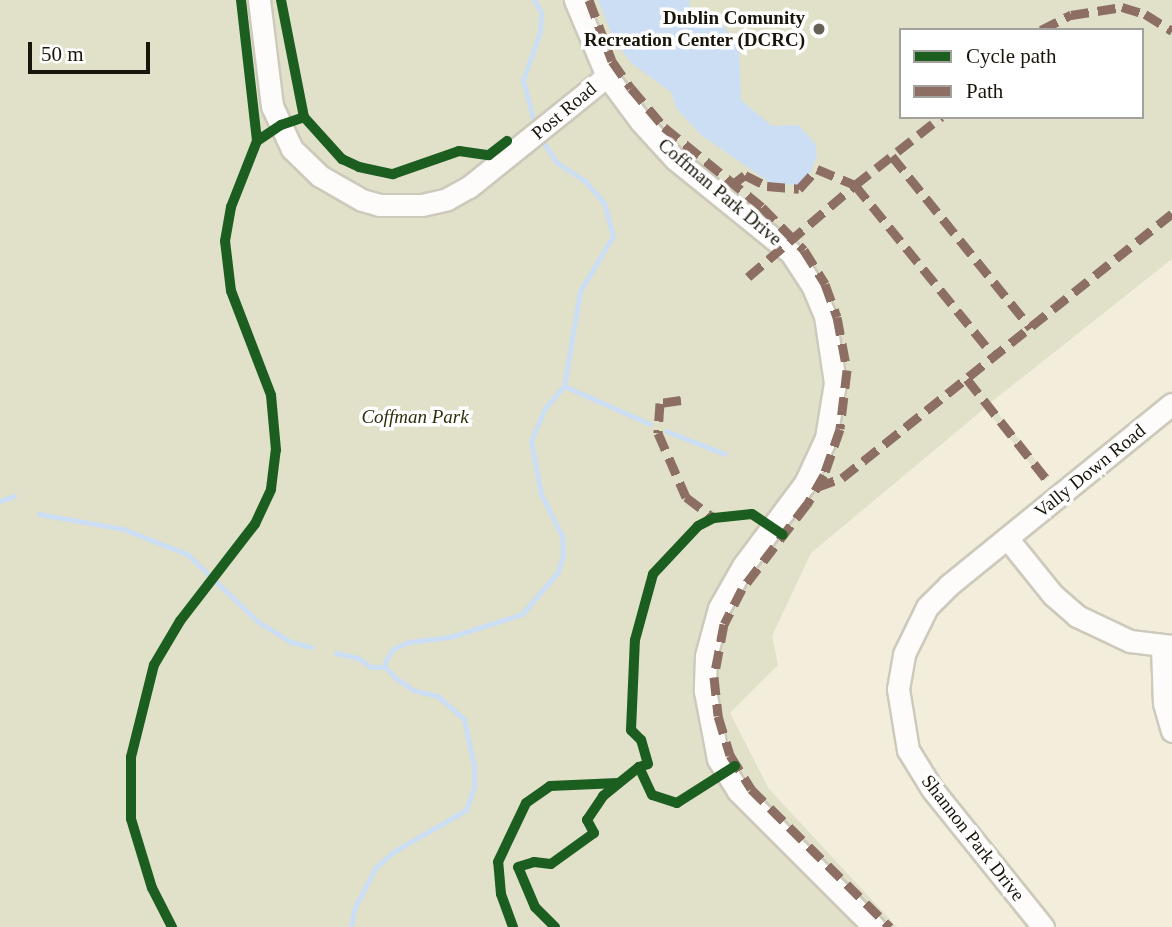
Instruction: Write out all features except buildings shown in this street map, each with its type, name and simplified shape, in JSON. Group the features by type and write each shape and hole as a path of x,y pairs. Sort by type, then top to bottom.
{"street":[{"name":"Post Road","path":"259,0 272,106 292,149 320,176 362,200 422,205 447,199 520,148 607,76"},
{"name":"Coffman Park Drive","path":"575,0 607,76 675,159 790,253 812,285 825,316 835,383 826,438 805,483 736,576 719,608 706,656 705,691 718,759 738,792 874,927"},
{"name":"Vally Down Road","path":"1007,538 1172,404"},
{"path":"1007,538 1054,595 1077,617 1130,641 1167,647 1164,703 1172,731"},
{"name":"Shannon Park Drive","path":"1007,538 949,585 915,627 898,688 900,715 918,768 1043,927"}],"green space":[{"name":"Coffman Park","path":"0,0 1172,0 1172,259 990,403 1049,477 1044,481 985,408 811,553 772,636 778,665 730,713 769,789 897,927 0,927"}],"water":[{"path":"598,0 690,0 689,17 718,19 739,46 741,100 772,126 798,125 815,143 817,155 809,177 798,185 772,184 701,135 676,108 671,92 631,63 614,40"}],"waterway":[{"path":"534,0 541,12 540,32 523,80 535,126"},
{"path":"351,927 355,907 376,867 393,852 466,810 474,787 474,766 464,719 438,696 413,690 396,678 385,667 386,660 393,649 409,642 450,637 522,614 558,572 563,554 562,536 541,494 531,441 545,408 564,386 580,291 613,236 604,203 585,181 557,163 539,135"},
{"path":"564,386 650,424"},
{"path":"666,431 725,454"},
{"path":"0,501 14,496"},
{"path":"39,514 123,529 187,554 257,621 291,642 311,647"},
{"path":"336,653 358,658 371,667 385,667"}],"marked path":[{"path":"589,0 612,61 631,88 664,127 762,207 804,250 825,284 837,317 847,370 840,429 824,475 807,504 742,589 724,624 714,677 718,716 730,755 751,789 890,927"},
{"path":"1045,28 1071,15 1122,7 1145,14 1172,31"},
{"path":"732,185 745,175 767,186 799,189 817,169 855,185 938,119"},
{"path":"892,156 1031,328"},
{"path":"748,277 855,185 995,357"},
{"path":"817,487 842,478 1172,214"},
{"path":"967,379 1047,480"},
{"path":"681,400 660,403 658,433 686,497 714,518"}],"cycle path":[{"path":"241,0 257,141"},
{"path":"281,0 304,117 342,159 359,167 393,174 459,151 489,155 507,141"},
{"path":"172,927 152,888 131,819 131,757 154,665 180,621 255,524 271,489 276,450 271,395 231,291 225,241 231,207 257,141 281,125 304,117"},
{"path":"735,766 677,803 652,795 639,767 648,764 641,740 631,730 635,640 653,574 698,526 714,518 752,514 783,535"},
{"path":"555,927 535,907 518,867 534,862 551,864 594,833 587,820 603,796 639,767"},
{"path":"513,927 501,894 498,862 526,803 550,786 618,783"}],"place":[{"name":"Dublin Comunity Recreation Center (DCRC)","path":"819,29"}]}
